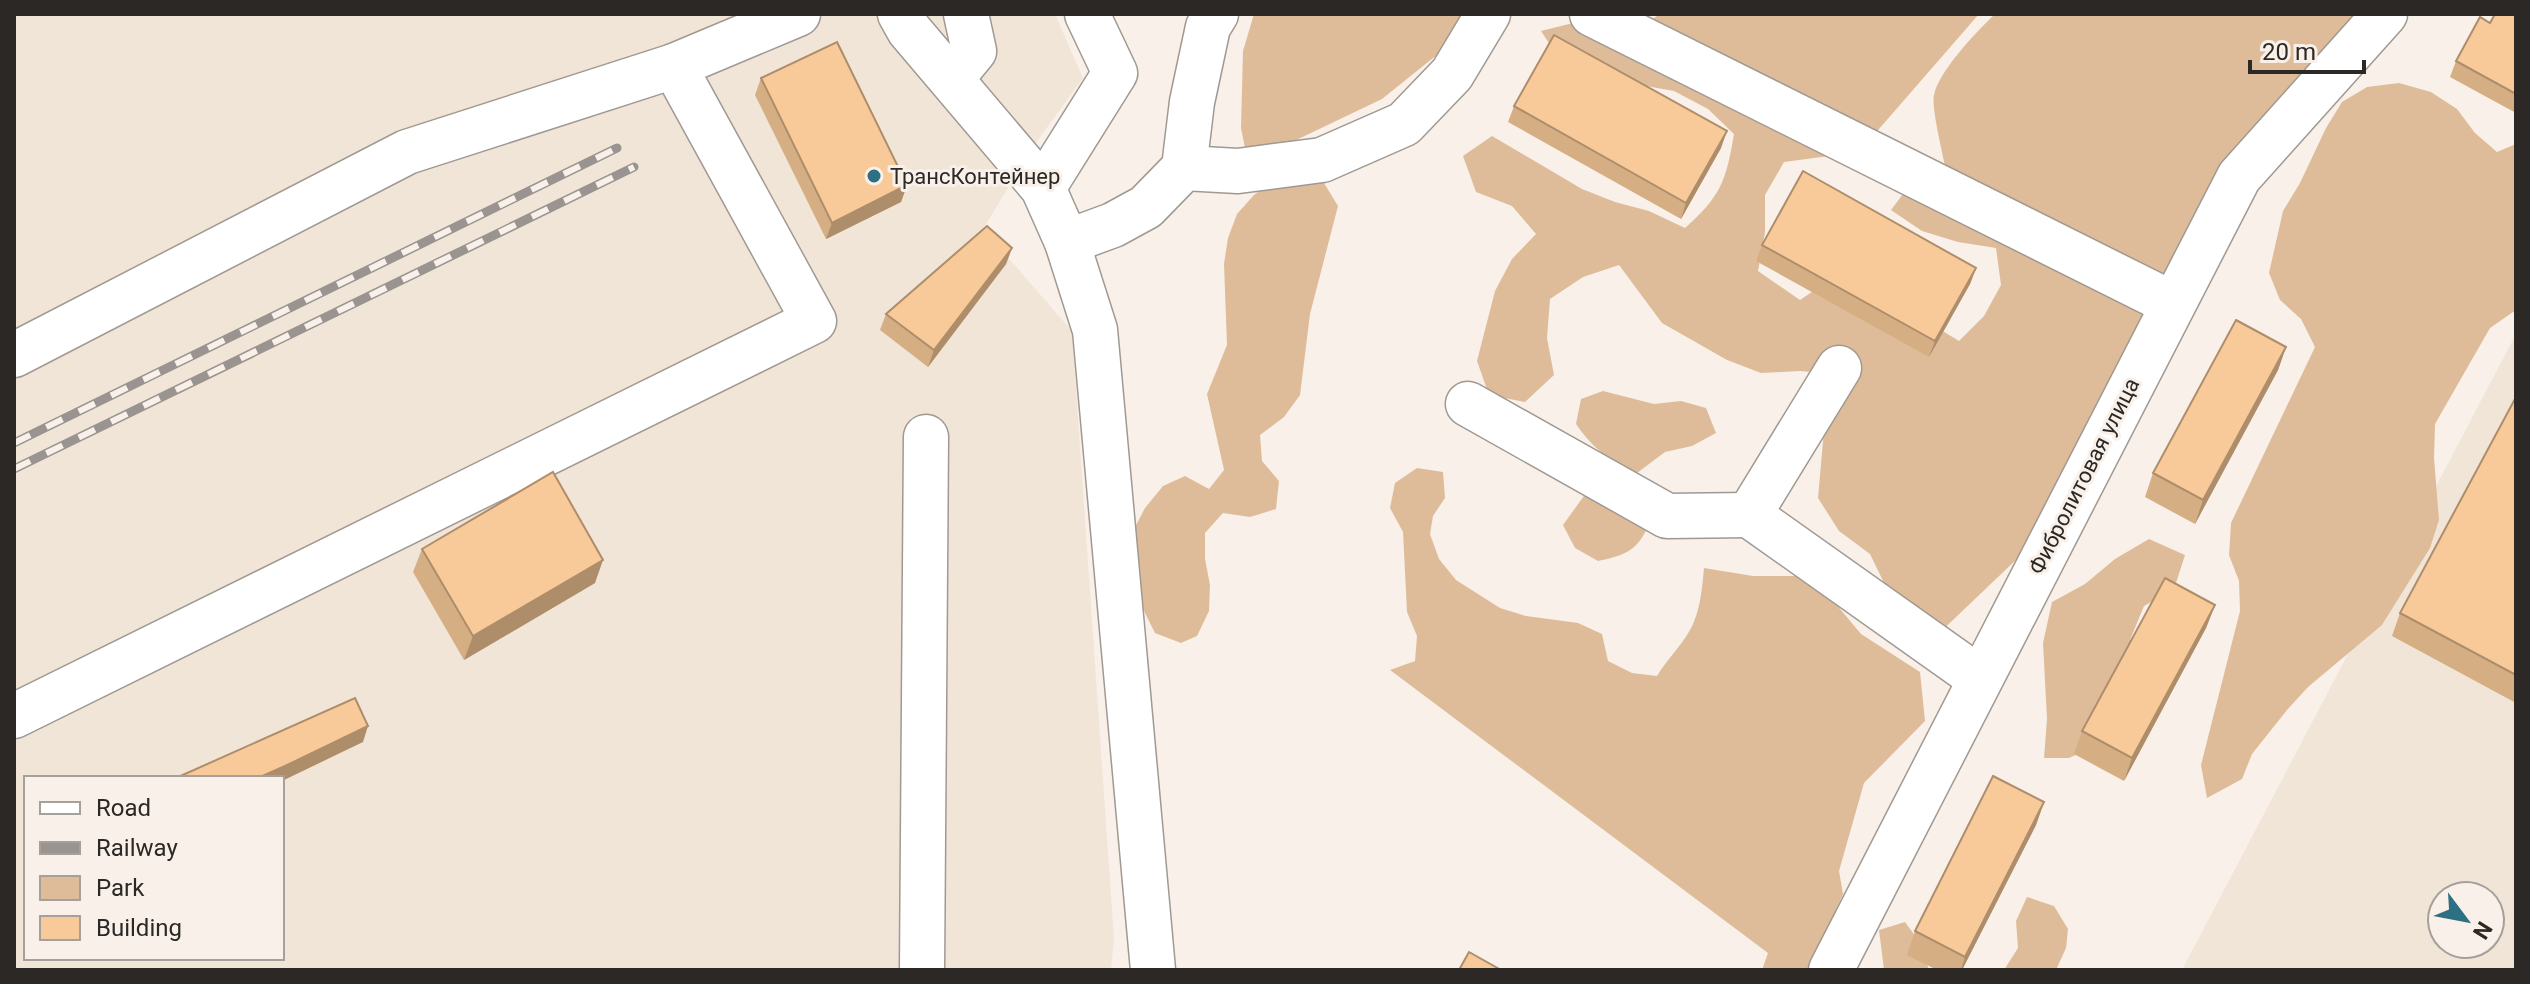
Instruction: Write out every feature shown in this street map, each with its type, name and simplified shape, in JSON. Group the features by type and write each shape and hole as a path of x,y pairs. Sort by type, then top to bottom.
{"street":[{"path":"14,355 407,152 674,66 798,14"},
{"path":"900,14 909,30 1043,188 1067,242 1095,330 1153,970"},
{"path":"951,79 974,51 966,14"},
{"path":"1043,188 1115,73 1087,14"},
{"path":"1067,242 1113,225 1146,207 1184,168 1192,102 1208,27 1216,14"},
{"path":"1184,168 1238,171 1322,160 1404,124 1452,74 1488,14"},
{"path":"1592,14 2173,304"},
{"name":"Фибролитовая улица","path":"1831,970 2239,177 2385,14"},
{"path":"14,716 814,321 674,66"},
{"path":"1749,515 1839,368"},
{"path":"1468,404 1667,516 1749,515 1979,678"},
{"path":"922,970 926,437"}],"shaded area":[{"name":"ТрансКонтейнер","path":"14,14 1055,14 1083,78 1035,144 983,229 1072,331 1114,939 1111,970 14,970"},
{"path":"2516,334 2516,970 2182,970"}],"green space":[{"path":"1254,14 1478,14 1448,46 1382,99 1248,163 1241,128 1243,51"},
{"path":"1659,14 1979,14 1859,152 1784,162 1765,195 1765,232 1758,271 1800,300 1831,279 1928,322 1959,341 1984,316 2001,285 1996,248 1958,242 1922,231 1891,210 1912,182 1946,170 1936,120 1934,95 1937,85 1951,63 1995,14 2391,14 2266,143 2019,557 1932,640 1886,587 1870,554 1839,531 1818,498 1826,408 1833,374 1800,371 1761,373 1727,360 1662,323 1619,265 1583,277 1550,299 1547,338 1554,375 1525,402 1489,395 1477,361 1495,291 1512,259 1536,234 1512,206 1476,192 1463,156 1492,136 1582,189 1649,211 1685,228 1707,206 1720,187 1734,134 1708,109 1674,91 1635,84 1562,63 1541,31 1577,22 1652,20"},
{"path":"2399,83 2431,92 2457,109 2475,133 2497,152 2516,144 2516,310 2490,328 2435,424 2434,458 2439,520 2430,548 2382,625 2308,687 2287,710 2252,754 2242,779 2207,798 2201,765 2240,611 2239,581 2229,555 2231,523 2315,347 2301,319 2280,300 2269,273 2283,211 2342,102 2367,87"},
{"path":"1299,177 1324,183 1338,206 1310,314 1300,395 1284,417 1260,435 1262,461 1279,481 1276,509 1250,517 1223,513 1205,533 1209,611 1197,636 1181,643 1155,633 1143,609 1133,531 1145,508 1163,486 1185,476 1209,489 1224,470 1207,394 1227,345 1224,264 1228,238 1237,214 1254,195 1274,180"},
{"path":"1603,391 1654,404 1681,401 1706,408 1716,433 1692,446 1665,452 1637,473 1603,453 1576,424 1581,399"},
{"path":"1417,468 1443,472 1445,498 1433,516 1430,534 1439,559 1456,580 1500,608 1526,616 1578,623 1602,634 1608,661 1632,673 1657,676 1683,640 1698,611 1704,568 1753,576 1796,576 1830,597 1861,634 1920,672 1925,721 1864,783 1839,871 1843,894 1809,970 1762,970 1768,953 1390,670 1415,661 1417,636 1407,612 1403,532 1390,508 1395,483"},
{"path":"1594,482 1647,528 1633,548 1598,561 1575,548 1563,525"},
{"path":"2149,539 2185,555 2174,589 2144,606 2130,640 2140,675 2100,744 2069,758 2044,758 2047,719 2043,643 2052,602 2085,584 2115,559"},
{"path":"2027,897 2054,906 2068,929 2066,948 2056,970 2004,970 2018,948 2016,921"},
{"path":"1905,922 1921,944 1929,970 1884,970 1879,930"}],"building":[{"path":"2495,14 2516,14 2516,94 2456,61 2480,17 2490,23"},
{"path":"1554,35 1727,131 1686,203 1514,106"},
{"path":"837,42 907,185 832,223 761,78"},
{"path":"1803,171 1976,268 1935,341 1762,245"},
{"path":"987,226 1012,248 934,350 886,314"},
{"path":"2236,320 2286,347 2203,500 2153,473"},
{"path":"2516,397 2516,675 2400,613"},
{"path":"553,472 603,560 473,636 422,549"},
{"path":"2165,578 2215,605 2132,758 2082,731"},
{"path":"355,698 368,726 262,776 180,776"},
{"path":"1993,776 2044,802 1965,957 1915,931"},
{"path":"1469,952 1501,970 1459,970"}],"railway":[{"path":"14,443 617,148"},
{"path":"14,469 634,167"}],"place":[{"name":"ТрансКонтейнер","path":"874,176"}]}
